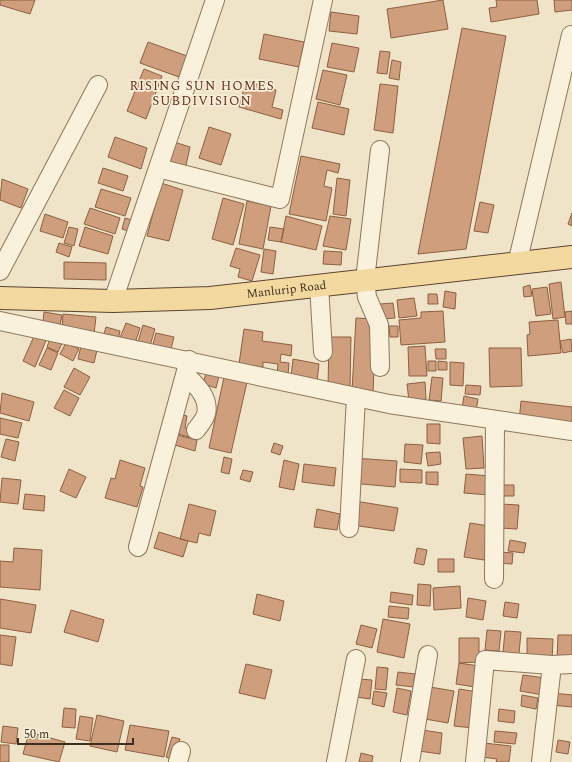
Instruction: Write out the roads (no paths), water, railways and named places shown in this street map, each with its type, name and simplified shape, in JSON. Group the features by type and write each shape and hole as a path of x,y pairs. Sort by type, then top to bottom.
{"main road":[{"name":"Manlurip Road","path":"0,298 56,301 113,301 210,298 572,257"}],"street":[{"path":"113,301 215,0"},
{"path":"158,168 280,199 323,0"},
{"path":"517,264 571,35"},
{"path":"0,271 98,85"},
{"path":"380,150 365,280 367,297 378,318 380,367"},
{"path":"319,285 323,352"},
{"path":"0,321 188,368 495,420 572,431"},
{"path":"188,368 206,403 206,415 196,430"},
{"path":"138,547 188,368"},
{"path":"349,528 356,397"},
{"path":"494,579 495,420"},
{"path":"410,762 428,655"},
{"path":"336,762 356,660"},
{"path":"475,762 485,660 572,664"},
{"path":"541,762 552,664"}],"district":[{"name":"RISING SUN HOMES SUBDIVISION","path":"202,92"}]}
